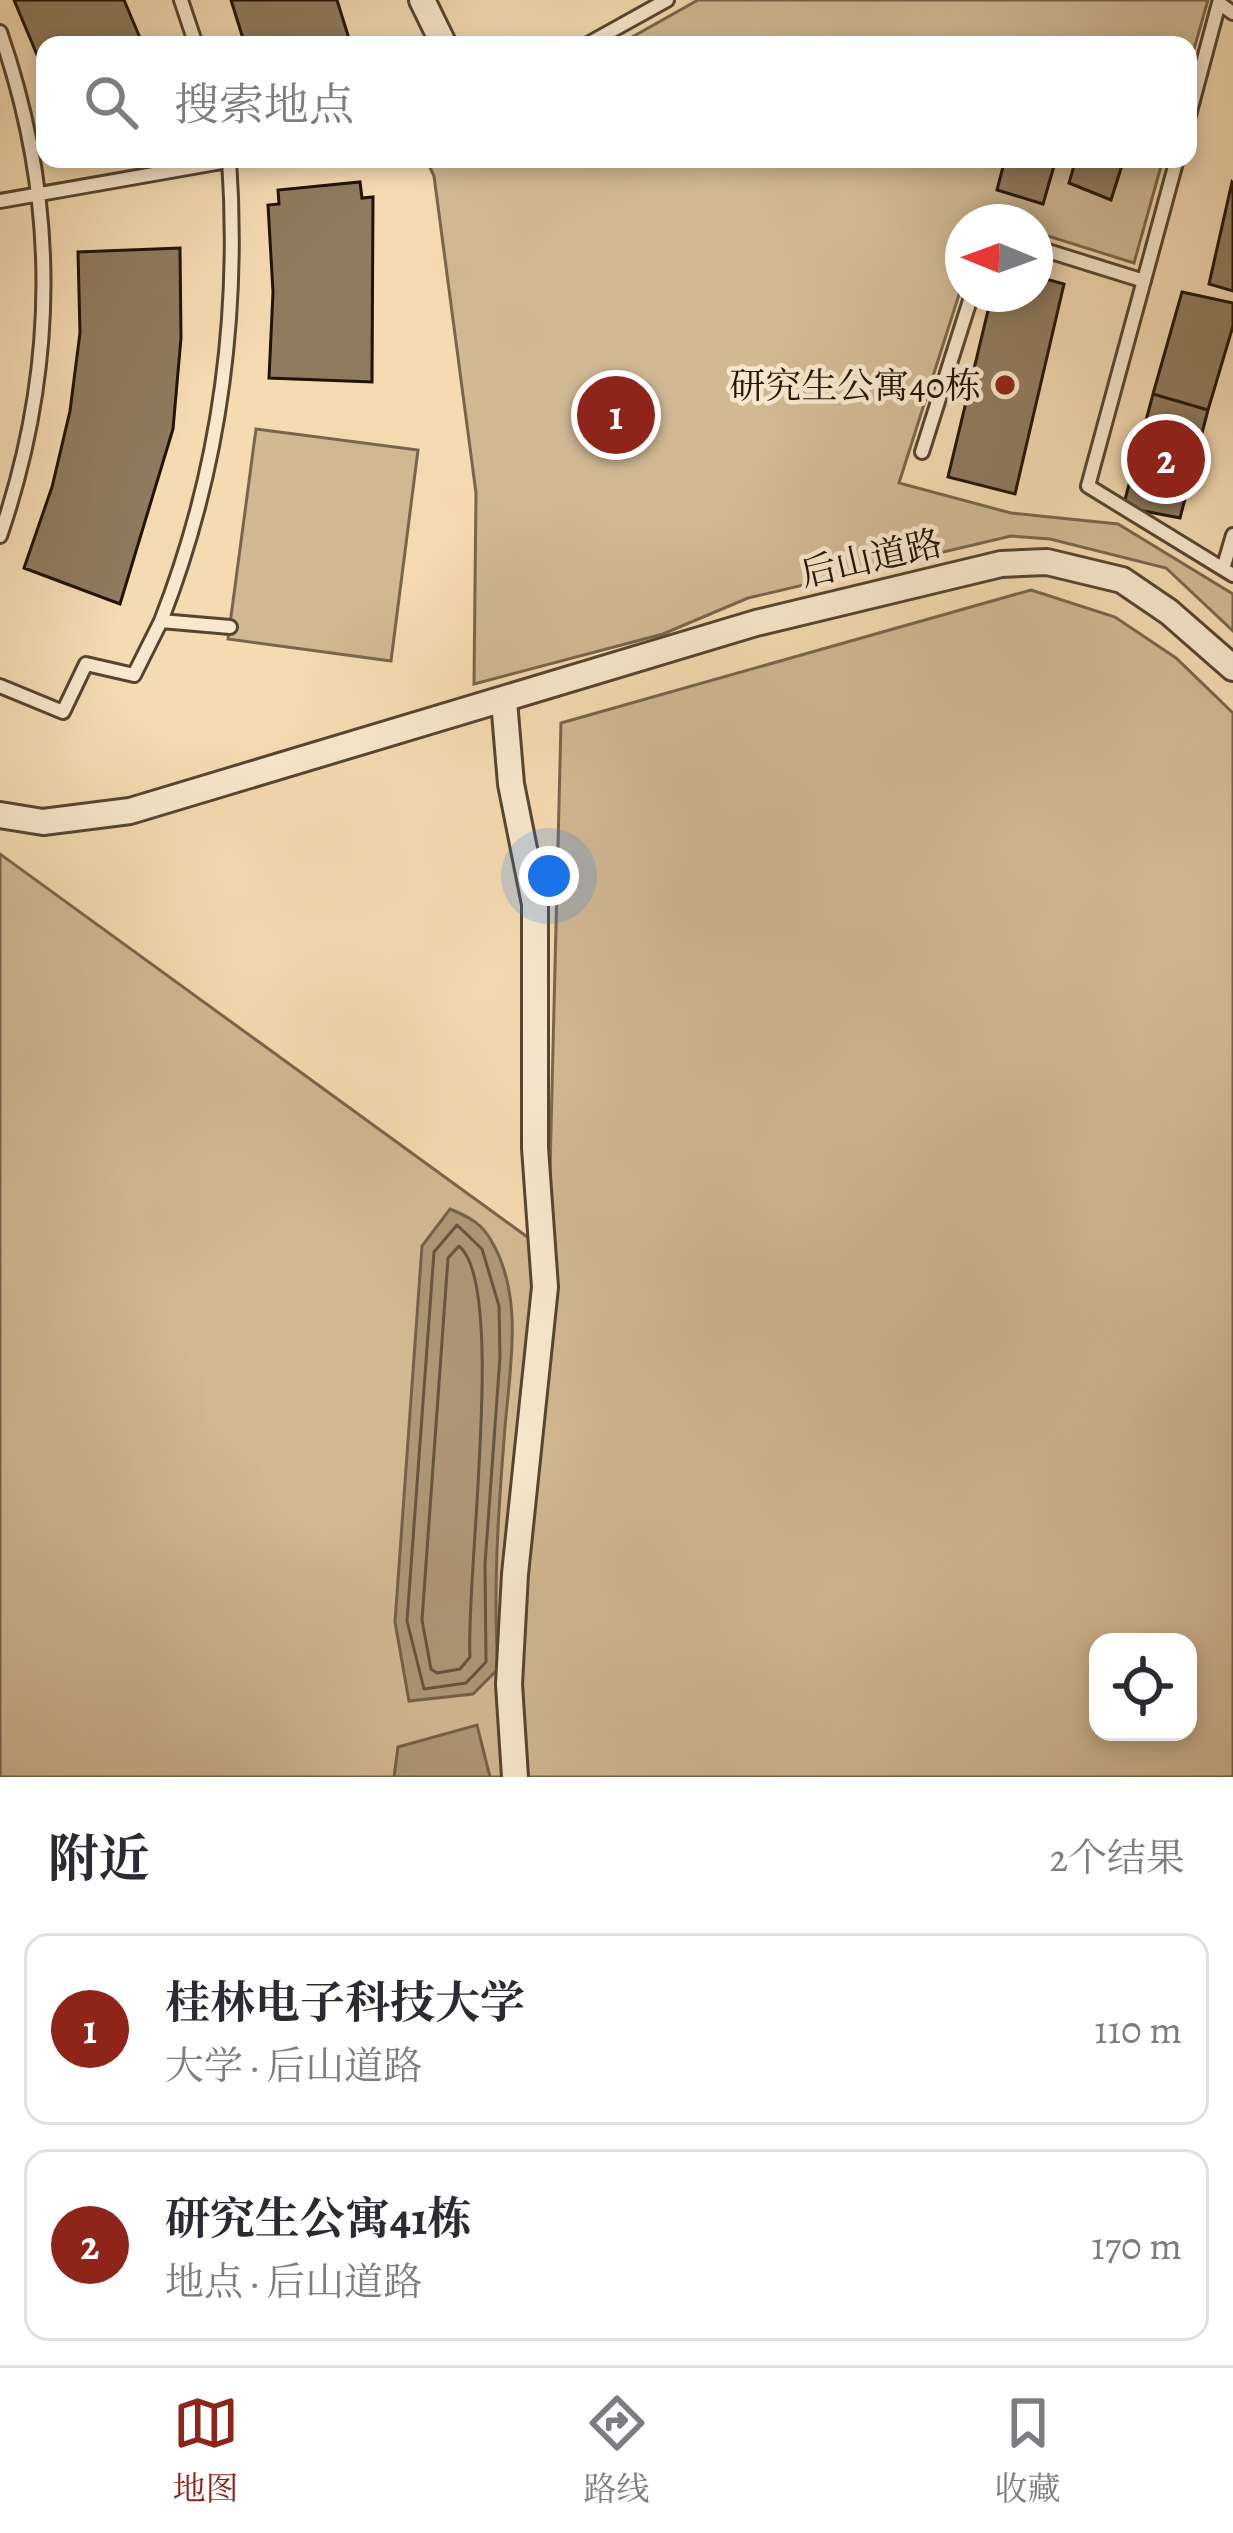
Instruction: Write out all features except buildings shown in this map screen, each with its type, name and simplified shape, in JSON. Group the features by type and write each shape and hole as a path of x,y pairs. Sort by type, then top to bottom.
{"street":[{"path":"422,0 440,36"},
{"name":"后山道路","path":"0,815 43,821 130,811 756,623 1028,561 1082,567 1122,580 1169,612 1233,668"},
{"path":"504,701 511,784 535,904 535,1148 544,1287 514,1574 509,1706 515,1777"}],"lane":[{"path":"182,0 193,36"},
{"path":"602,36 667,0"},
{"path":"1197,86 1220,3 1233,13"},
{"path":"0,32 25,104 36,162"},
{"path":"0,536 41,357 47,272 37,168"},
{"path":"0,201 186,168"},
{"path":"0,686 63,712 86,664 134,675 161,621 210,474 224,394 232,168"},
{"path":"1175,168 1088,486 1228,572 1233,535"},
{"path":"1053,253 1144,281"},
{"path":"922,452 966,312"},
{"path":"161,621 230,627"}],"shaded area":[{"path":"698,0 1208,0 1197,38 634,36"},
{"path":"430,168 1160,168 1134,263 1053,238 1053,204 945,204 945,312 953,312 899,483 1011,513 1118,524 1233,594 1233,631 1166,568 1050,539 1011,536 748,598 663,634 474,684 476,493"},
{"path":"256,429 418,450 391,661 228,639"},
{"path":"1031,590 1115,617 1176,658 1233,713 1233,1777 0,1777 0,854 548,1252 561,723"}],"water":[{"path":"450,1209 474,1221 492,1242 509,1289 512,1314 497,1554 498,1669 473,1694 409,1701 395,1622 422,1246"},
{"path":"477,1725 490,1777 394,1777 398,1747"}],"place":[{"name":"研究生公寓40栋","path":"1005,385"},
{"name":"桂林电子科技大学","path":"616,415"},
{"name":"研究生公寓41栋","path":"1166,459"}]}
